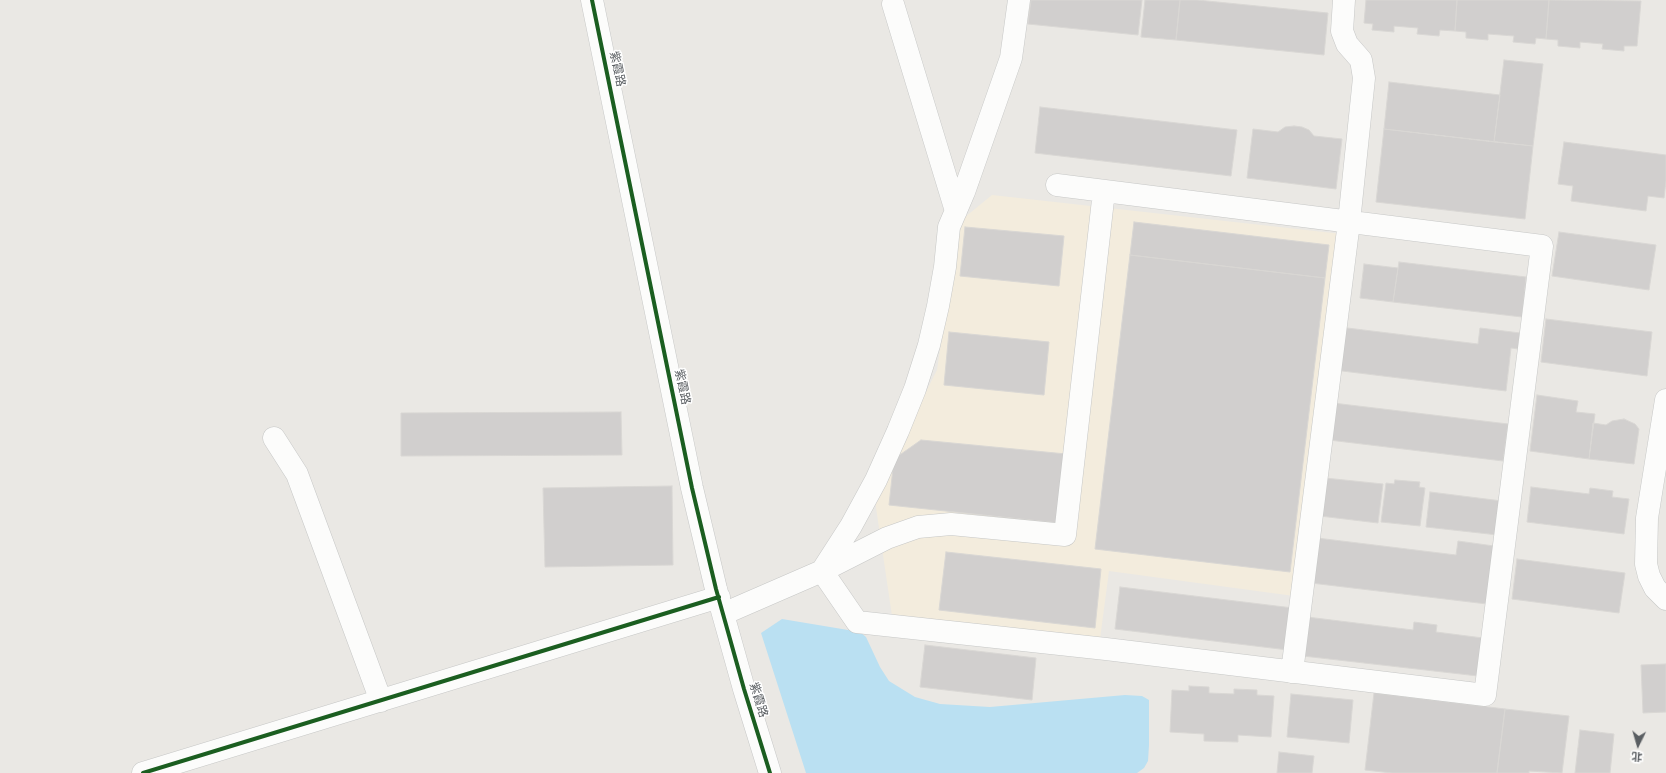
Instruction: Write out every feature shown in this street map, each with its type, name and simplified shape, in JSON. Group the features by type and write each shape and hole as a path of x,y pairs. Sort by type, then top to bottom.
{"street":[{"name":"紫霞路","path":"592,0 692,488 721,605 744,689 770,773"},
{"path":"822,571 851,526 876,480 915,389 929,345 945,267 949,227 1011,58 1019,0"},
{"path":"1292,672 1349,222 1364,78 1361,60 1347,44 1342,31 1344,0"},
{"path":"893,4 956,211"},
{"path":"822,571 857,622 1485,695 1542,246 1057,185"},
{"path":"143,773 381,701 721,605 822,571 887,538 918,527 935,524 951,524 1065,536 1104,191"},
{"path":"1666,400 1646,518 1646,564 1649,576 1655,588 1666,600"},
{"path":"274,438 297,474 381,701"}],"shaded area":[{"path":"992,195 1342,234 1294,596 1109,571 1100,639 892,616 874,494 937,370 959,222"}],"water":[{"path":"782,619 860,632 866,637 880,667 889,681 915,697 940,704 990,707 1125,695 1142,696 1149,700 1148,761 1144,768 1137,773 806,773 761,633"}],"building":[{"path":"1031,0 1142,0 1138,35 1028,24"},
{"path":"1145,0 1180,0 1176,40 1141,37"},
{"path":"1180,0 1197,0 1328,13 1324,55 1176,40"},
{"path":"1366,0 1457,0 1455,31 1440,30 1439,36 1417,34 1418,28 1394,26 1394,32 1372,30 1373,24 1364,23"},
{"path":"1457,0 1549,0 1546,39 1536,38 1535,44 1513,42 1514,36 1488,34 1488,40 1466,38 1466,32 1455,31"},
{"path":"1549,0 1641,1 1637,46 1624,46 1624,51 1602,49 1603,44 1580,42 1580,48 1558,46 1558,40 1546,39"},
{"path":"1504,60 1543,64 1533,146 1494,142"},
{"path":"1389,82 1500,95 1494,142 1384,129"},
{"path":"1040,107 1237,130 1231,176 1035,153"},
{"path":"1294,126 1309,130 1314,136 1342,139 1336,189 1247,178 1253,129 1278,132 1285,127"},
{"path":"1384,129 1533,146 1525,219 1376,202"},
{"path":"1564,142 1666,155 1666,181 1664,198 1648,196 1646,211 1571,201 1573,186 1558,184"},
{"path":"1134,222 1329,245 1325,278 1130,255"},
{"path":"965,227 1064,236 1059,286 960,276"},
{"path":"1559,232 1656,245 1649,290 1552,276"},
{"path":"1130,255 1325,278 1290,572 1095,549"},
{"path":"1399,262 1526,277 1522,317 1393,302"},
{"path":"1364,264 1398,268 1393,302 1360,298"},
{"path":"1546,319 1652,332 1647,376 1541,362"},
{"path":"1339,327 1478,344 1480,328 1520,333 1518,349 1511,348 1506,391 1334,370"},
{"path":"949,332 1049,342 1044,395 944,385"},
{"path":"1537,395 1578,401 1576,412 1595,414 1589,459 1530,451"},
{"path":"1333,403 1508,424 1503,461 1329,440"},
{"path":"621,412 622,455 401,456 401,413"},
{"path":"1624,419 1635,424 1639,429 1634,464 1589,459 1593,423 1606,425 1612,421"},
{"path":"921,440 1066,454 1059,523 889,505 894,459"},
{"path":"1325,478 1383,484 1378,523 1320,516"},
{"path":"1395,480 1420,482 1419,487 1425,488 1420,526 1381,522 1386,483 1394,484"},
{"path":"672,486 673,565 545,567 543,488"},
{"path":"1531,487 1589,494 1590,488 1613,491 1612,497 1629,499 1624,534 1527,522"},
{"path":"1430,492 1502,501 1498,535 1426,527"},
{"path":"1317,538 1456,555 1458,541 1494,546 1487,604 1311,583"},
{"path":"946,552 1101,569 1095,628 939,610"},
{"path":"1517,559 1625,573 1619,613 1512,599"},
{"path":"1120,587 1293,608 1288,650 1115,629"},
{"path":"1307,617 1413,630 1414,622 1437,625 1436,632 1483,638 1478,676 1303,656"},
{"path":"925,645 1036,658 1032,700 920,687"},
{"path":"1666,664 1666,712 1643,713 1641,665"},
{"path":"1189,686 1209,687 1209,693 1234,694 1234,689 1257,690 1257,695 1274,696 1271,737 1238,735 1238,742 1204,741 1204,734 1170,732 1172,690 1189,691"},
{"path":"1374,693 1505,709 1497,773 1392,773 1365,770"},
{"path":"1291,694 1353,700 1349,743 1287,737"},
{"path":"1505,709 1569,716 1562,773 1529,771 1529,773 1497,773"},
{"path":"1580,730 1614,734 1610,773 1575,773"},
{"path":"1279,752 1314,756 1312,773 1277,773"}],"cycle path":[{"path":"592,0 692,488 716,589 744,689 770,773"},
{"path":"143,773 719,597"}]}
